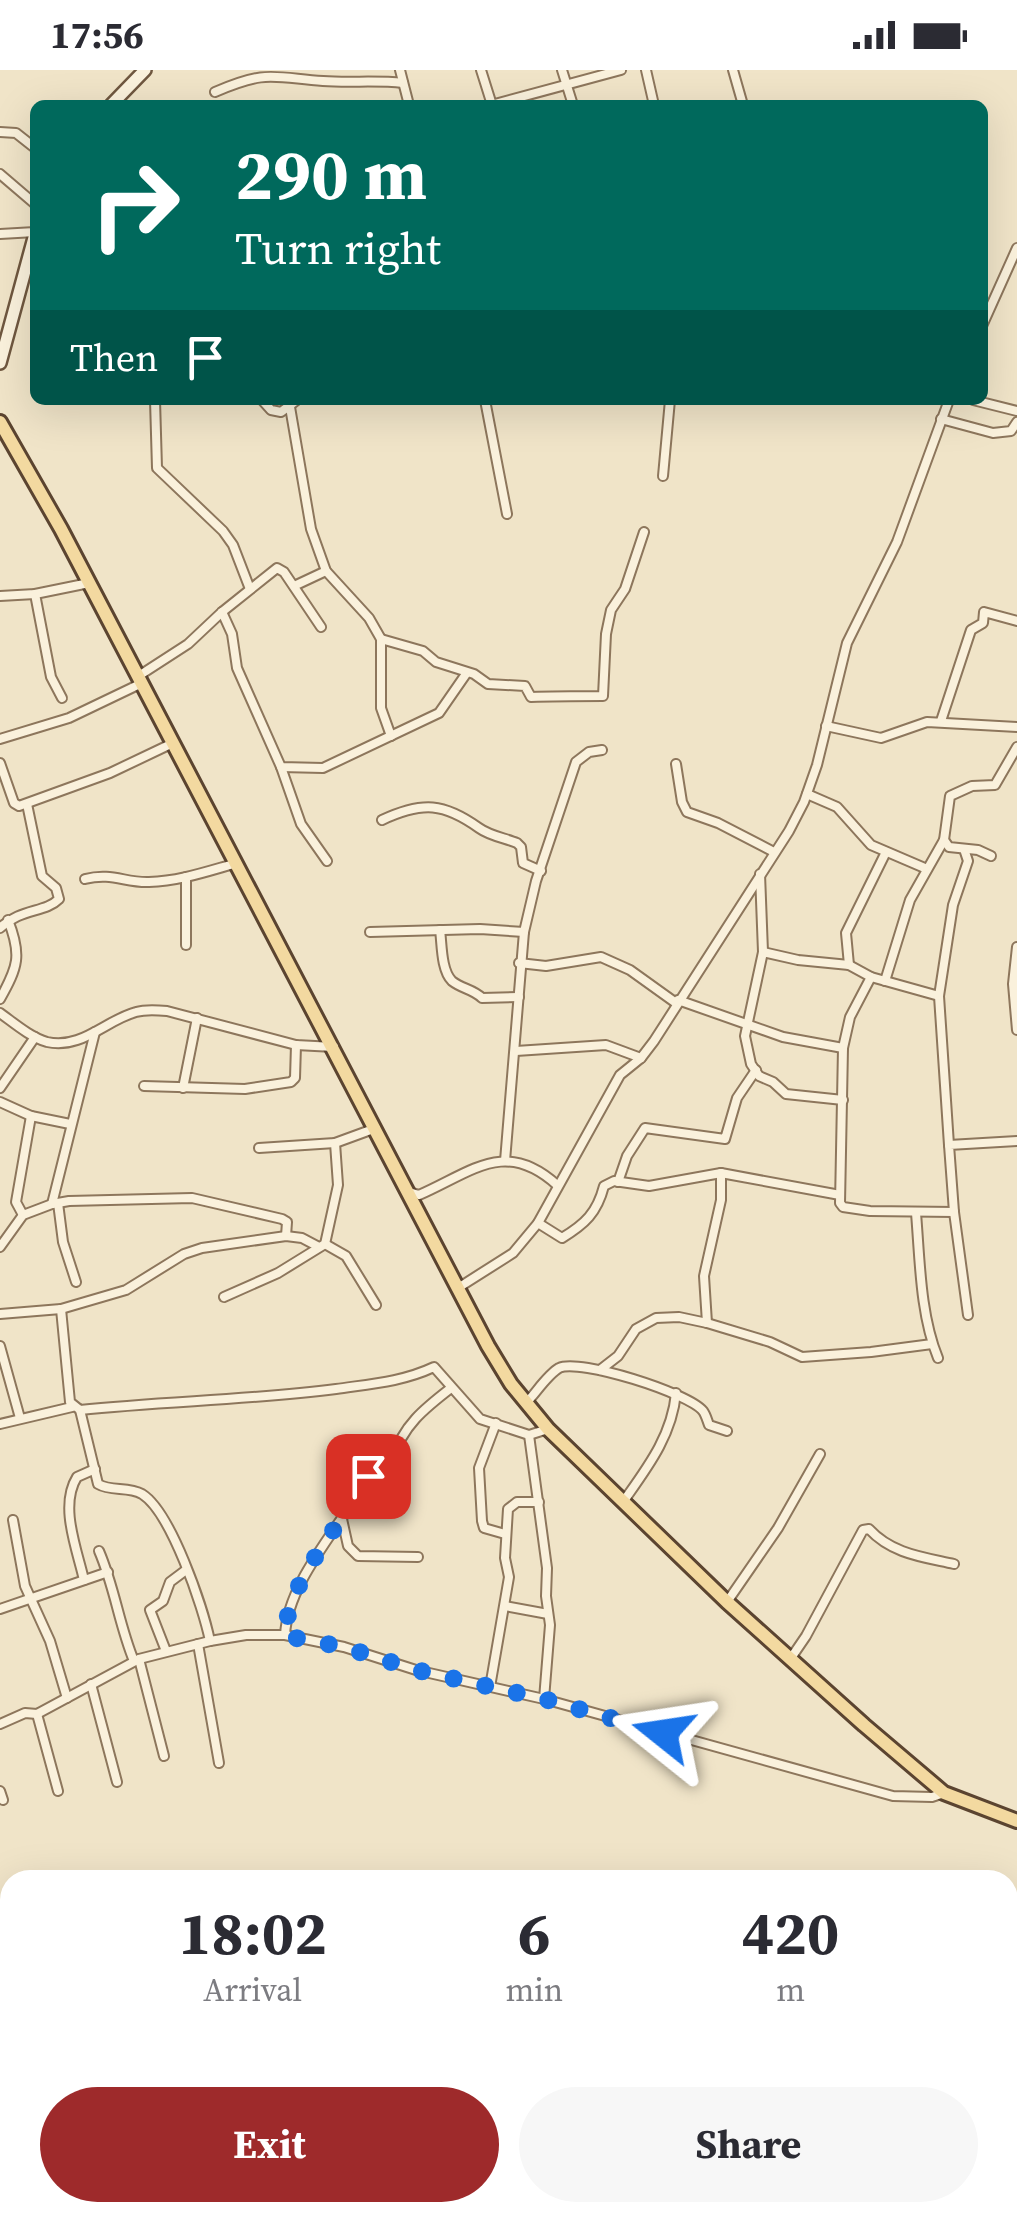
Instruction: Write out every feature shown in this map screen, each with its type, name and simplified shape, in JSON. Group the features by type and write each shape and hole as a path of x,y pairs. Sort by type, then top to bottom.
{"main road":[{"path":"115,100 145,70"},
{"path":"0,363 30,252"},
{"path":"0,422 237,862 499,1366 548,1430 727,1602 944,1792 1017,1821"}],"street":[{"path":"400,70 408,100"},
{"path":"481,70 490,100"},
{"path":"562,70 571,100"},
{"path":"509,100 621,70"},
{"path":"646,70 653,100"},
{"path":"732,70 741,100"},
{"path":"215,92 259,72 286,73 318,81 403,83"},
{"path":"0,132 16,133 30,144"},
{"path":"0,174 30,200"},
{"path":"0,234 30,233"},
{"path":"988,313 1017,248"},
{"path":"988,404 1017,411"},
{"path":"154,405 157,468 223,531 233,545 250,589"},
{"path":"268,405 275,411 290,405"},
{"path":"293,405 311,528 326,570 369,618 381,639 381,708 392,736"},
{"path":"486,405 507,514"},
{"path":"663,476 670,405"},
{"path":"458,1288 513,1254 538,1223 620,1075 640,1058 774,852 807,794 847,642 903,529 947,405"},
{"path":"941,419 994,434 1011,431 1017,422"},
{"path":"381,639 424,651 436,662 474,674 488,684 526,686 531,696 603,696 610,615 624,589 644,532"},
{"path":"0,740 69,718 138,680 188,644 277,568 294,586 320,627"},
{"path":"294,586 326,570"},
{"path":"0,596 35,594 88,582"},
{"path":"35,594 48,668 62,698"},
{"path":"222,612 232,634 237,668 300,824 327,861"},
{"path":"941,722 960,656 971,630 983,623 984,612 1017,621"},
{"path":"280,767 323,768 444,710 466,674"},
{"path":"826,726 882,738 915,725 941,722 1017,727"},
{"path":"0,763 14,803 19,806 110,773 173,743"},
{"path":"885,981 910,900 944,840 950,796 972,786 995,786 1017,747"},
{"path":"504,1161 524,932 563,794 572,780 576,762 589,752 602,750"},
{"path":"676,764 687,812 718,822 774,852"},
{"path":"807,794 837,807 865,839 927,869"},
{"path":"0,928 28,910 51,906 59,899 56,888 42,876 27,804"},
{"path":"382,820 404,810 446,808 481,830 517,843 522,863 540,871"},
{"path":"944,840 949,847 978,850 991,856"},
{"path":"964,849 967,866 953,905 938,996 954,1212 968,1315"},
{"path":"849,965 846,934 886,852"},
{"path":"86,879 108,875 146,882 186,877 237,862"},
{"path":"760,874 763,952 746,1048 759,1076 786,1094 843,1100"},
{"path":"186,877 186,946"},
{"path":"0,999 17,964 17,945 8,920"},
{"path":"440,930 446,970 453,981 475,990 482,998 519,997"},
{"path":"370,932 524,932"},
{"path":"1017,947 1017,1030"},
{"path":"763,952 849,965 871,977 938,996"},
{"path":"520,963 546,966 601,957 630,970 677,1001 783,1037 843,1048"},
{"path":"871,977 850,1017 843,1048 843,1207 954,1212"},
{"path":"0,1013 35,1037 60,1043 95,1032 138,1011 167,1011 296,1045 334,1047"},
{"path":"183,1088 197,1018"},
{"path":"76,1282 62,1242 55,1203 70,1124 95,1032"},
{"path":"0,1088 35,1037"},
{"path":"144,1086 244,1089 291,1082 295,1078 296,1045"},
{"path":"516,1051 606,1045 640,1058"},
{"path":"618,1182 627,1156 645,1128 725,1138 738,1098 756,1070"},
{"path":"0,1102 31,1116 70,1124"},
{"path":"24,1215 16,1202 31,1116"},
{"path":"259,1148 334,1143 376,1128"},
{"path":"949,1145 1017,1141"},
{"path":"224,1297 271,1276 322,1246 338,1185 334,1143"},
{"path":"409,1192 419,1195 476,1166 518,1160 533,1166 557,1185"},
{"path":"538,1223 562,1238 590,1219 608,1182 649,1186 720,1172 840,1195"},
{"path":"707,1323 704,1276 721,1200 720,1172"},
{"path":"0,1246 24,1215 55,1203 201,1199 282,1219 287,1224 286,1236"},
{"path":"916,1213 932,1344 938,1358"},
{"path":"0,1314 61,1309 126,1290 192,1250 286,1236 344,1253 376,1305"},
{"path":"61,1309 76,1409 95,1478 100,1487 133,1490 150,1500 198,1592 210,1640"},
{"path":"600,1370 614,1360 627,1339 646,1322 680,1317 770,1342 802,1357 932,1344"},
{"path":"0,1346 20,1418"},
{"path":"0,1424 76,1409 270,1398 402,1380 434,1368 480,1419 529,1434 548,1430"},
{"path":"526,1403 559,1368 600,1370 676,1394 702,1410 709,1425 727,1431"},
{"path":"285,1636 290,1608 323,1546 372,1471 394,1459 400,1437 451,1388"},
{"path":"622,1502 664,1440 676,1394"},
{"path":"496,1422 479,1468 482,1521 484,1528 505,1534"},
{"path":"529,1434 546,1548 544,1699"},
{"path":"727,1602 778,1528 820,1454"},
{"path":"84,1580 69,1494 77,1477 95,1469"},
{"path":"490,1687 509,1577 505,1534 510,1504 539,1502"},
{"path":"342,1519 348,1546 358,1556 418,1557"},
{"path":"14,1520 21,1574 56,1658 66,1698"},
{"path":"791,1658 862,1530 869,1529 884,1544 900,1552 954,1564"},
{"path":"99,1551 115,1591 122,1632 136,1660 164,1756"},
{"path":"166,1651 150,1610 163,1602 170,1582 186,1570"},
{"path":"0,1609 108,1572"},
{"path":"505,1606 548,1614"},
{"path":"0,1724 25,1713 37,1714 136,1660 210,1640 246,1635 285,1636 344,1647 416,1670 544,1699 893,1796 932,1797 944,1792"},
{"path":"198,1644 219,1763"},
{"path":"91,1684 117,1782"},
{"path":"37,1714 58,1791"}],"route":[{"path":"368,1476 306,1576 290,1608 285,1636 344,1647 416,1670 544,1699 663,1733"}]}
